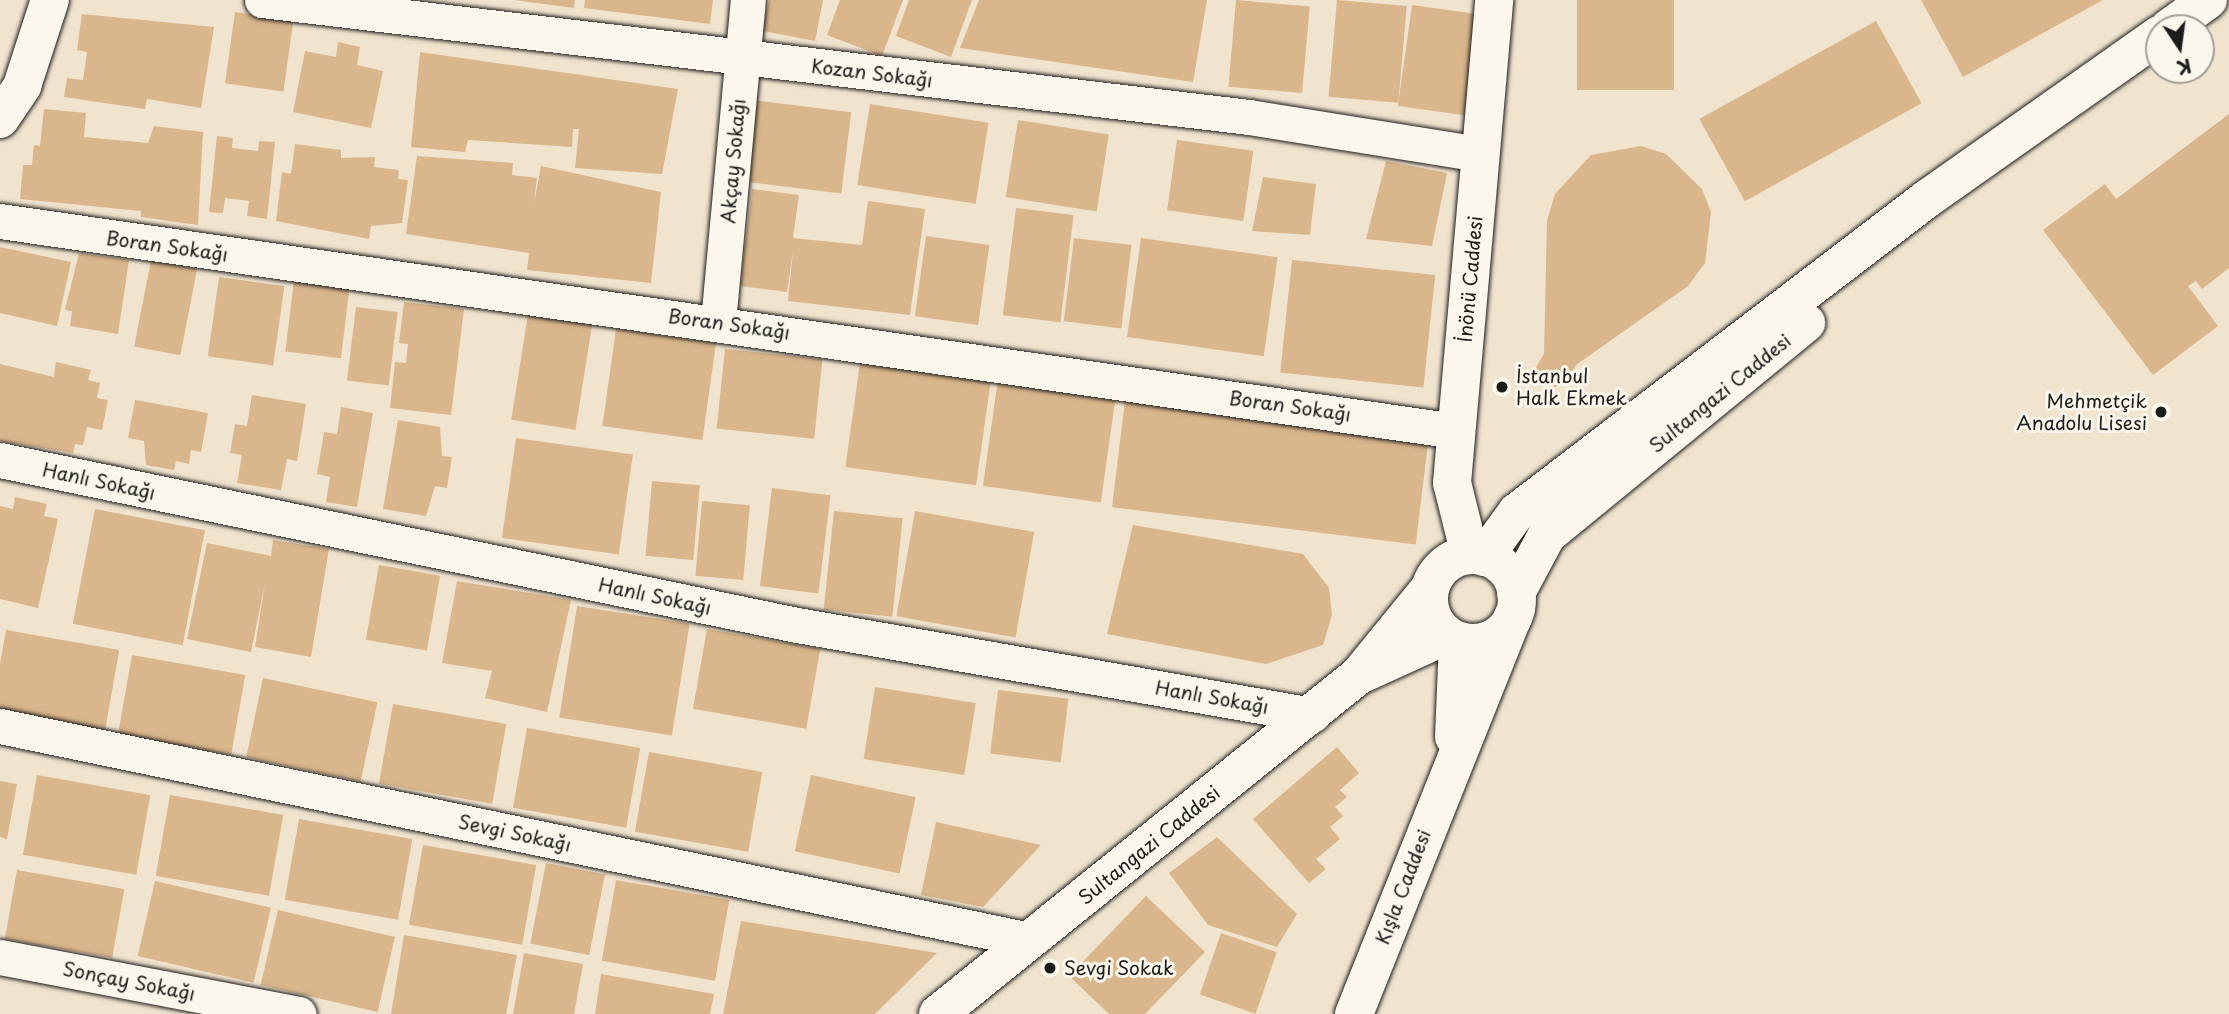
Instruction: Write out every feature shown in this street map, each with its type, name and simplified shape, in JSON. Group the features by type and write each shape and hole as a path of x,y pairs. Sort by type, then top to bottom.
{"main road":[{"path":"0,119 22,86 51,0"},
{"name":"İnönü Caddesi","path":"1477,556 1452,483 1494,0"},
{"path":"2188,14 2208,0"},
{"name":"Sultangazi Caddesi","path":"938,1014 1359,675 1433,582 1477,556 1517,512 1928,198 2145,45"},
{"name":"Sultangazi Caddesi","path":"1359,675 1452,638 1484,642 1515,605 1548,534 1914,234 1928,198"},
{"path":"1452,483 1433,582 1431,614 1452,638"},
{"path":"1477,556 1505,570 1515,605"},
{"name":"Kışla Caddesi","path":"1354,1014 1515,605"},
{"name":"Kışla Caddesi","path":"1452,638 1453,760"}],"street":[{"name":"Kozan Sokağı","path":"262,0 1249,117 1481,154"},
{"name":"Akçay Sokağı","path":"718,322 748,0"},
{"name":"Boran Sokağı","path":"0,221 718,322 1456,431"},
{"name":"Hanlı Sokağı","path":"0,460 797,625 1312,715"},
{"name":"Sevgi Sokağı","path":"0,726 1030,940"},
{"name":"Sonçay Sokağı","path":"0,957 299,1014"}],"building":[{"path":"514,0 575,0 574,8"},
{"path":"585,0 713,0 710,24 584,8"},
{"path":"769,0 823,0 815,41 763,31"},
{"path":"840,0 903,0 882,56 827,35"},
{"path":"909,0 972,0 951,57 896,36"},
{"path":"979,0 1207,0 1193,82 960,48"},
{"path":"1236,0 1310,6 1302,93 1228,87"},
{"path":"1337,0 1407,6 1398,103 1329,97"},
{"path":"1577,0 1674,0 1674,90 1577,90"},
{"path":"1921,0 2103,0 1963,77"},
{"path":"1412,5 1480,15 1466,116 1398,106"},
{"path":"235,12 293,20 283,92 225,83"},
{"path":"82,14 214,27 201,108 147,99 145,109 64,97 67,78 83,80 87,52 77,50"},
{"path":"1876,21 1922,103 1745,201 1699,119"},
{"path":"338,42 360,47 357,65 383,71 371,128 293,112 305,51 336,57"},
{"path":"420,52 678,89 662,174 575,168 579,129 573,129 572,147 468,140 465,152 411,147"},
{"path":"752,100 851,112 841,194 742,181"},
{"path":"870,104 989,123 976,204 857,185"},
{"path":"44,109 86,113 84,137 148,143 154,126 203,132 198,225 141,217 141,211 20,199 23,165 32,165 34,145 40,146"},
{"path":"2229,114 2229,268 2202,289 2196,281 2188,286 2218,326 2153,375 2043,230 2105,184 2116,199"},
{"path":"1018,120 1109,134 1097,211 1006,197"},
{"path":"217,136 233,138 232,148 258,151 259,141 275,142 267,219 247,216 249,201 225,198 223,213 209,212"},
{"path":"1177,140 1253,151 1243,221 1167,210"},
{"path":"295,144 341,150 341,158 375,157 374,167 399,170 398,179 408,180 402,223 371,226 369,239 276,221 282,172 291,174"},
{"path":"1641,146 1666,154 1702,189 1711,212 1705,263 1688,286 1576,365 1566,384 1554,387 1542,381 1536,367 1544,354 1547,221 1555,194 1591,155"},
{"path":"417,156 513,163 512,175 537,178 534,203 541,166 661,192 651,283 527,270 529,253 406,234"},
{"path":"1386,161 1447,173 1432,246 1366,239"},
{"path":"1263,177 1316,184 1310,235 1252,231"},
{"path":"752,189 799,195 793,238 862,245 868,201 925,209 910,315 788,301 793,251 787,292 740,286"},
{"path":"1016,208 1074,215 1060,322 1003,315"},
{"path":"926,236 989,245 978,325 915,316"},
{"path":"1074,238 1132,245 1121,328 1064,321"},
{"path":"1141,238 1278,257 1264,356 1127,337"},
{"path":"0,247 71,262 57,326 0,313"},
{"path":"79,253 129,260 118,334 70,326 72,311 65,310"},
{"path":"151,260 197,269 180,355 134,346"},
{"path":"1292,260 1435,275 1423,387 1280,372"},
{"path":"219,277 284,286 273,365 208,356"},
{"path":"294,281 350,288 341,358 285,351"},
{"path":"404,302 464,309 451,415 390,408 395,362 406,363 408,344 399,343"},
{"path":"356,307 398,312 389,386 347,380"},
{"path":"528,314 592,324 575,430 511,420"},
{"path":"616,329 716,343 702,440 602,426"},
{"path":"725,349 822,359 814,439 717,429"},
{"path":"56,362 91,370 88,380 100,383 97,398 108,400 102,430 87,427 83,445 75,444 73,453 0,441 0,364 54,377"},
{"path":"860,363 991,381 976,485 845,467"},
{"path":"998,379 1116,396 1101,503 983,486"},
{"path":"252,395 306,404 297,461 287,459 281,490 237,483 242,455 230,453 235,424 247,426"},
{"path":"135,400 208,413 201,452 191,450 189,464 176,461 174,470 146,465 144,441 128,438"},
{"path":"1125,401 1429,438 1416,544 1112,507"},
{"path":"341,407 373,413 357,507 326,502 330,477 317,474 324,432 337,434"},
{"path":"398,420 440,427 442,456 452,457 447,488 435,486 426,516 383,509"},
{"path":"516,438 633,454 619,554 502,538"},
{"path":"652,481 700,485 693,560 645,556"},
{"path":"772,488 831,495 818,593 760,586"},
{"path":"15,497 47,504 44,516 58,519 38,608 0,599 0,506 13,509"},
{"path":"702,501 750,505 743,580 695,576"},
{"path":"95,509 205,530 183,645 73,624"},
{"path":"834,511 903,518 892,617 824,609"},
{"path":"915,511 1034,532 1016,637 896,616"},
{"path":"1133,525 1303,554 1329,588 1332,615 1323,645 1266,664 1107,634"},
{"path":"273,540 329,549 311,657 255,647 265,583 251,652 187,639 207,543 271,556"},
{"path":"379,565 440,576 427,651 366,640"},
{"path":"457,581 571,600 547,712 485,698 492,671 442,663"},
{"path":"577,606 690,624 672,735 559,718"},
{"path":"707,629 820,649 806,729 693,709"},
{"path":"6,630 119,650 105,731 0,712 0,664"},
{"path":"132,655 245,675 231,755 118,735"},
{"path":"263,678 377,702 361,782 246,757"},
{"path":"875,687 976,703 964,775 864,759"},
{"path":"998,690 1068,699 1061,762 990,754"},
{"path":"393,704 506,724 492,804 379,784"},
{"path":"527,728 640,748 626,828 513,808"},
{"path":"1337,747 1359,773 1340,790 1347,797 1335,807 1343,816 1330,827 1340,839 1316,859 1326,869 1309,883 1253,819"},
{"path":"649,752 762,772 748,852 635,832"},
{"path":"37,775 150,795 136,875 23,855"},
{"path":"811,775 916,797 899,874 795,851"},
{"path":"0,781 17,784 7,839 0,837"},
{"path":"170,795 283,815 269,896 156,876"},
{"path":"299,819 412,839 398,920 285,900"},
{"path":"936,822 1041,845 983,907 921,895"},
{"path":"1217,837 1297,914 1277,947 1208,925 1169,873"},
{"path":"423,845 536,865 522,945 409,925"},
{"path":"546,863 605,874 589,955 530,943"},
{"path":"17,870 124,889 112,958 5,939"},
{"path":"616,880 729,900 715,981 602,961"},
{"path":"155,881 271,908 254,983 138,956"},
{"path":"1146,896 1205,952 1145,1014 1109,1014 1069,976"},
{"path":"278,910 395,937 378,1012 261,985"},
{"path":"741,921 937,953 875,1014 723,1014"},
{"path":"1221,933 1277,952 1256,1014 1200,994"},
{"path":"404,935 517,955 506,1014 391,1014"},
{"path":"524,953 583,964 574,1014 513,1014"},
{"path":"601,974 714,994 710,1014 595,1014"}],"place":[{"name":"İstanbul Halk Ekmek","path":"1502,387"},
{"name":"Mehmetçik Anadolu Lisesi","path":"2161,412"},
{"name":"Sevgi Sokak","path":"1050,968"}]}
